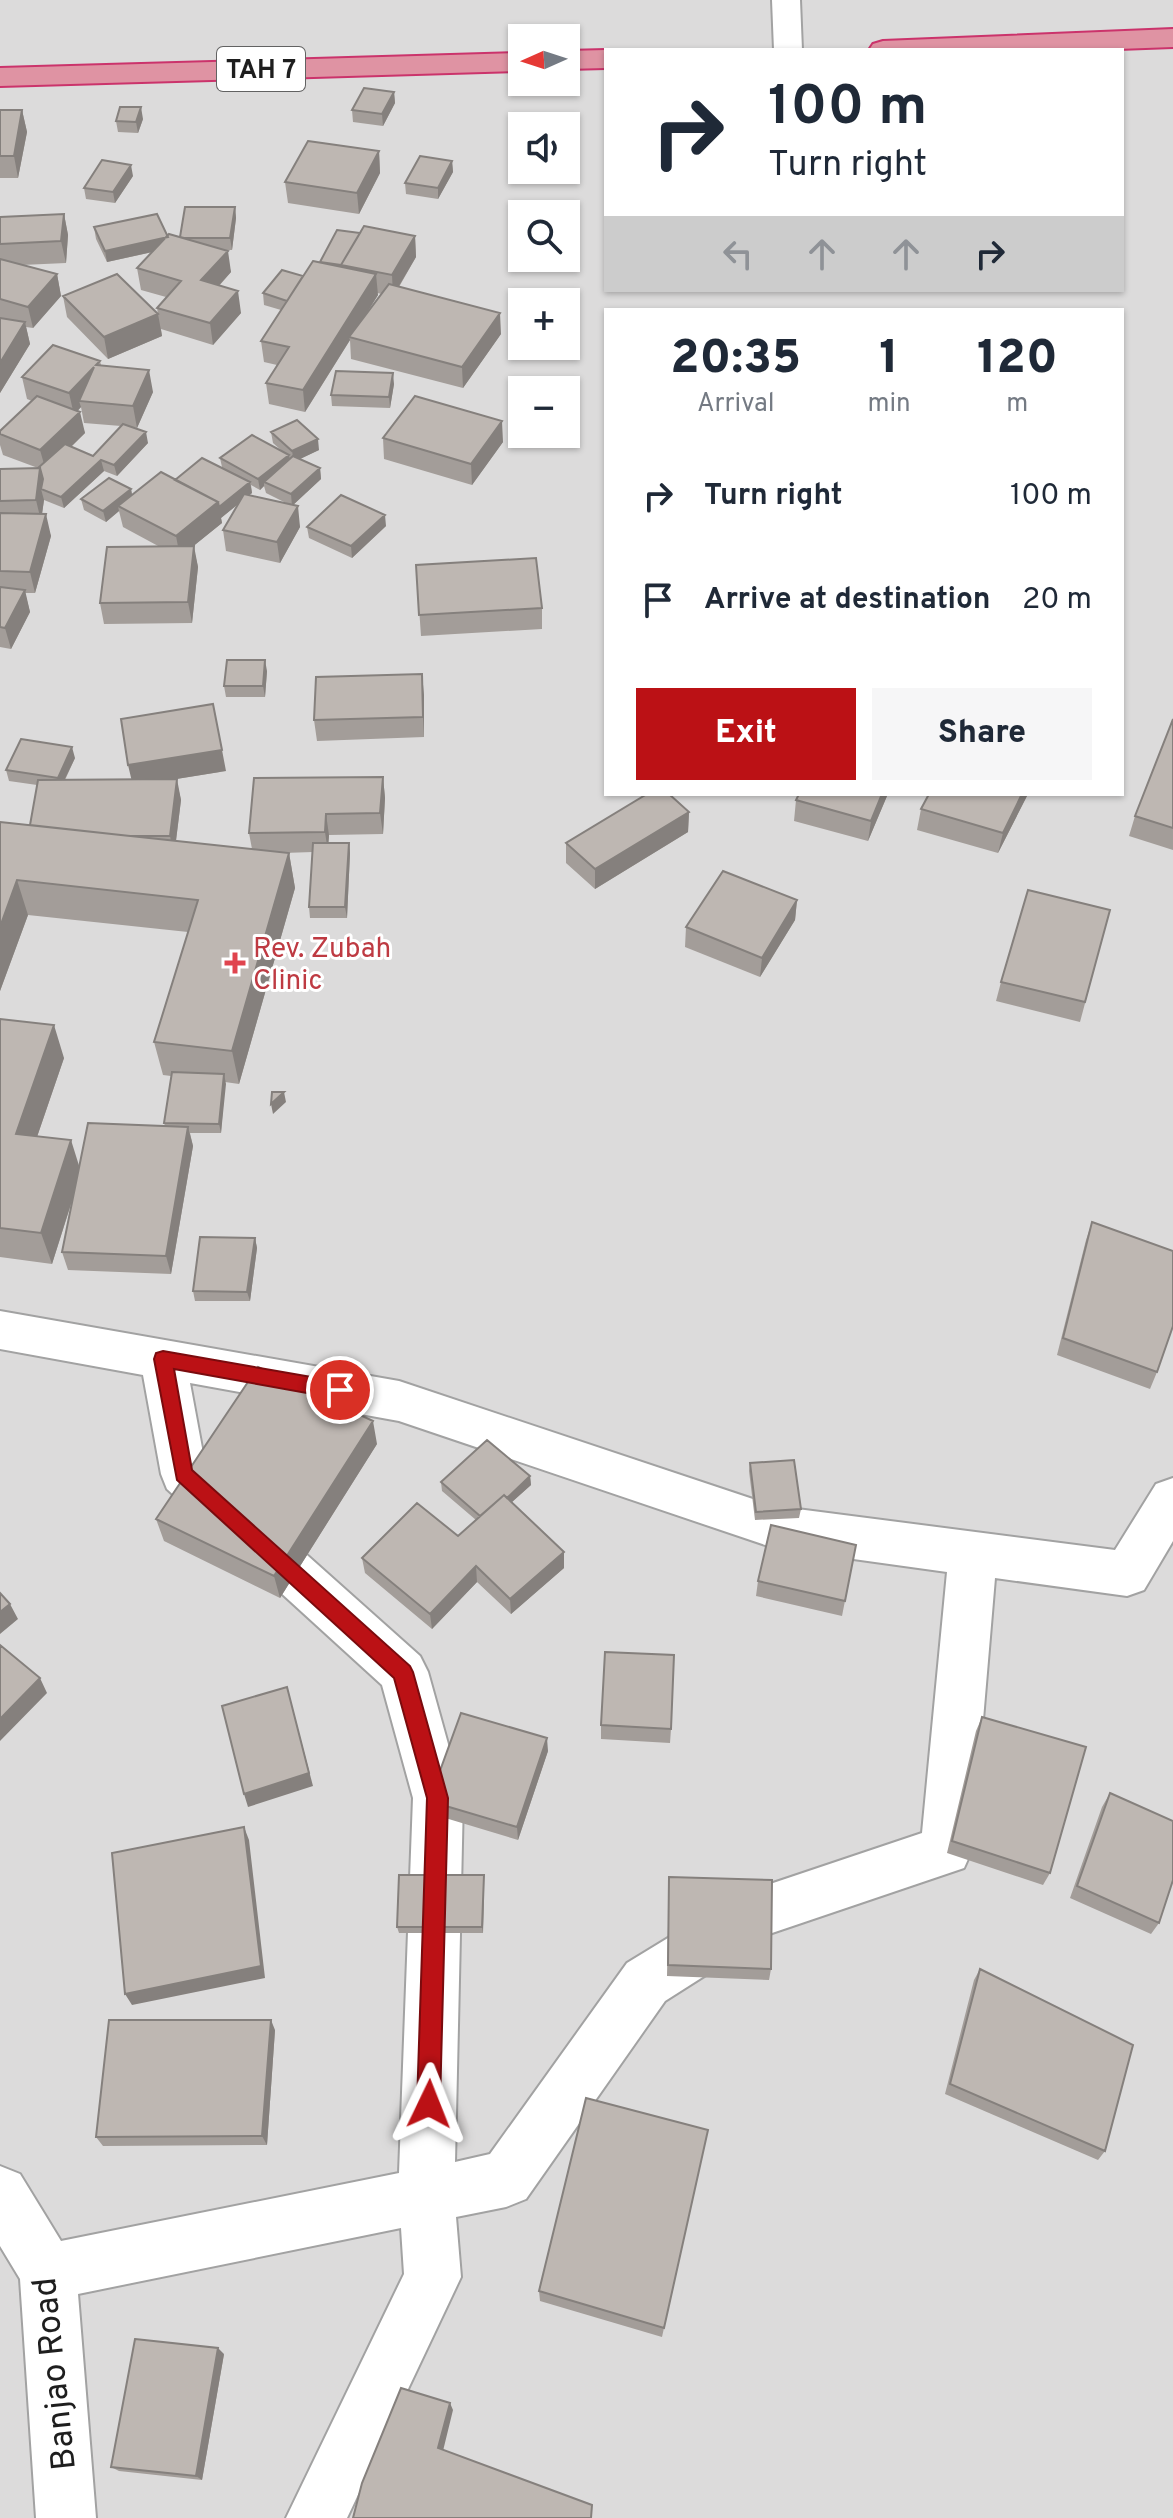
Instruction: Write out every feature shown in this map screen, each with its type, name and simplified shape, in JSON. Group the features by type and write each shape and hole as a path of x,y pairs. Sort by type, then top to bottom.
{"highway":[{"path":"931,48 1173,38"},
{"path":"580,60 604,59"},
{"name":"TAH 7","path":"0,77 508,62"}],"street":[{"path":"786,0 788,48"},
{"path":"0,1330 399,1401 774,1527 1127,1574 1173,1499"},
{"path":"163,1359 184,1474 403,1672 438,1798 426,2196 433,2277 316,2518"},
{"path":"48,2272 506,2179 646,1982 758,1912 946,1850 973,1553"},
{"name":"Banjao Road","path":"0,2194 48,2272 66,2518"}],"shaded area":[{"path":"0,0 1173,0 1173,2518 0,2518"}],"building":[{"path":"364,88 394,92 382,114 352,110"},
{"path":"120,107 141,107 136,122 116,121"},
{"path":"0,110 22,110 14,156 0,156"},
{"path":"308,141 379,151 357,193 285,182"},
{"path":"420,156 452,161 438,188 405,183"},
{"path":"102,160 131,165 113,192 84,188"},
{"path":"185,207 235,207 230,238 180,237"},
{"path":"64,214 61,241 0,244 0,217"},
{"path":"157,214 168,237 105,251 94,227"},
{"path":"364,226 415,236 392,275 341,265"},
{"path":"337,230 360,233 341,265 320,262"},
{"path":"169,234 228,251 201,280 238,291 210,323 157,308 181,281 137,268"},
{"path":"0,259 57,274 28,307 0,299"},
{"path":"313,261 376,274 303,390 266,383 289,347 261,341"},
{"path":"282,270 303,276 287,301 263,293"},
{"path":"117,274 158,314 104,337 63,296"},
{"path":"389,284 500,313 462,367 349,337"},
{"path":"0,318 25,322 0,363"},
{"path":"53,345 100,361 96,365 149,370 133,406 79,401 94,367 69,393 22,377"},
{"path":"336,371 393,373 389,397 331,395"},
{"path":"37,396 80,412 40,450 0,434"},
{"path":"415,396 502,421 471,464 383,438"},
{"path":"297,420 318,439 292,451 271,432"},
{"path":"123,424 146,432 114,465 101,460 61,497 41,489 43,479 38,468 65,444 93,456"},
{"path":"252,435 289,455 258,479 220,458"},
{"path":"293,456 320,468 291,494 264,482"},
{"path":"202,458 250,482 219,507 218,502 175,480"},
{"path":"40,468 36,500 0,501 0,469"},
{"path":"161,472 218,502 176,536 118,506"},
{"path":"109,478 131,489 103,511 81,499"},
{"path":"244,494 298,506 277,542 223,530"},
{"path":"341,495 385,515 351,546 307,527"},
{"path":"0,513 46,514 30,572 0,571"},
{"path":"194,546 188,602 100,603 107,547"},
{"path":"536,558 542,608 419,615 416,565"},
{"path":"0,587 25,590 5,628 0,627"},
{"path":"227,660 265,660 263,686 224,686"},
{"path":"422,674 423,717 314,720 316,677"},
{"path":"213,704 222,750 128,765 121,719"},
{"path":"1173,719 1173,828 1135,816"},
{"path":"21,739 72,747 58,778 6,770"},
{"path":"383,777 380,813 326,814 325,832 249,833 254,778"},
{"path":"177,779 170,836 130,836 30,825 38,780"},
{"path":"644,796 671,796 689,812 595,869 566,843"},
{"path":"798,796 881,796 871,821 796,800"},
{"path":"928,796 1021,796 1003,833 921,809"},
{"path":"0,822 289,853 232,1051 154,1042 198,900 17,880 0,927"},
{"path":"313,843 349,843 345,907 309,907"},
{"path":"723,871 797,900 762,958 686,927"},
{"path":"1028,890 1110,910 1085,1002 1001,982"},
{"path":"0,1019 54,1025 16,1134 71,1140 41,1233 0,1228"},
{"path":"172,1072 224,1074 219,1124 164,1123"},
{"path":"272,1092 284,1092 271,1104"},
{"path":"88,1123 188,1127 166,1256 62,1252"},
{"path":"1092,1222 1173,1251 1173,1326 1157,1372 1063,1338"},
{"path":"200,1237 255,1238 247,1292 193,1291"},
{"path":"258,1367 373,1421 274,1576 156,1519"},
{"path":"487,1440 530,1476 507,1498 504,1495 480,1516 441,1482"},
{"path":"794,1460 801,1509 756,1512 750,1463"},
{"path":"504,1495 564,1552 510,1599 476,1566 430,1614 362,1558 417,1503 458,1536"},
{"path":"771,1525 856,1545 845,1601 758,1581"},
{"path":"0,1593 10,1604 0,1612"},
{"path":"0,1645 40,1678 0,1719"},
{"path":"605,1652 674,1655 671,1729 601,1725"},
{"path":"287,1687 309,1773 244,1794 222,1706"},
{"path":"461,1713 547,1738 517,1827 429,1801"},
{"path":"982,1717 1086,1747 1050,1873 952,1841"},
{"path":"1110,1793 1173,1821 1173,1880 1159,1923 1077,1886"},
{"path":"244,1827 261,1966 125,1994 112,1853"},
{"path":"399,1875 484,1875 482,1927 397,1927"},
{"path":"669,1877 772,1880 771,1969 668,1965"},
{"path":"980,1969 1133,2045 1105,2151 950,2084"},
{"path":"109,2020 271,2020 262,2136 96,2137"},
{"path":"586,2098 708,2130 664,2328 539,2291"},
{"path":"135,2339 218,2348 196,2476 111,2467"},
{"path":"401,2388 450,2403 438,2448 592,2505 591,2518 353,2518 362,2483"}],"place":[{"name":"Rev. Zubah Clinic","path":"235,963"}],"route":[{"path":"340,1390 163,1359 184,1474 403,1672 438,1798 429,2104"}]}
